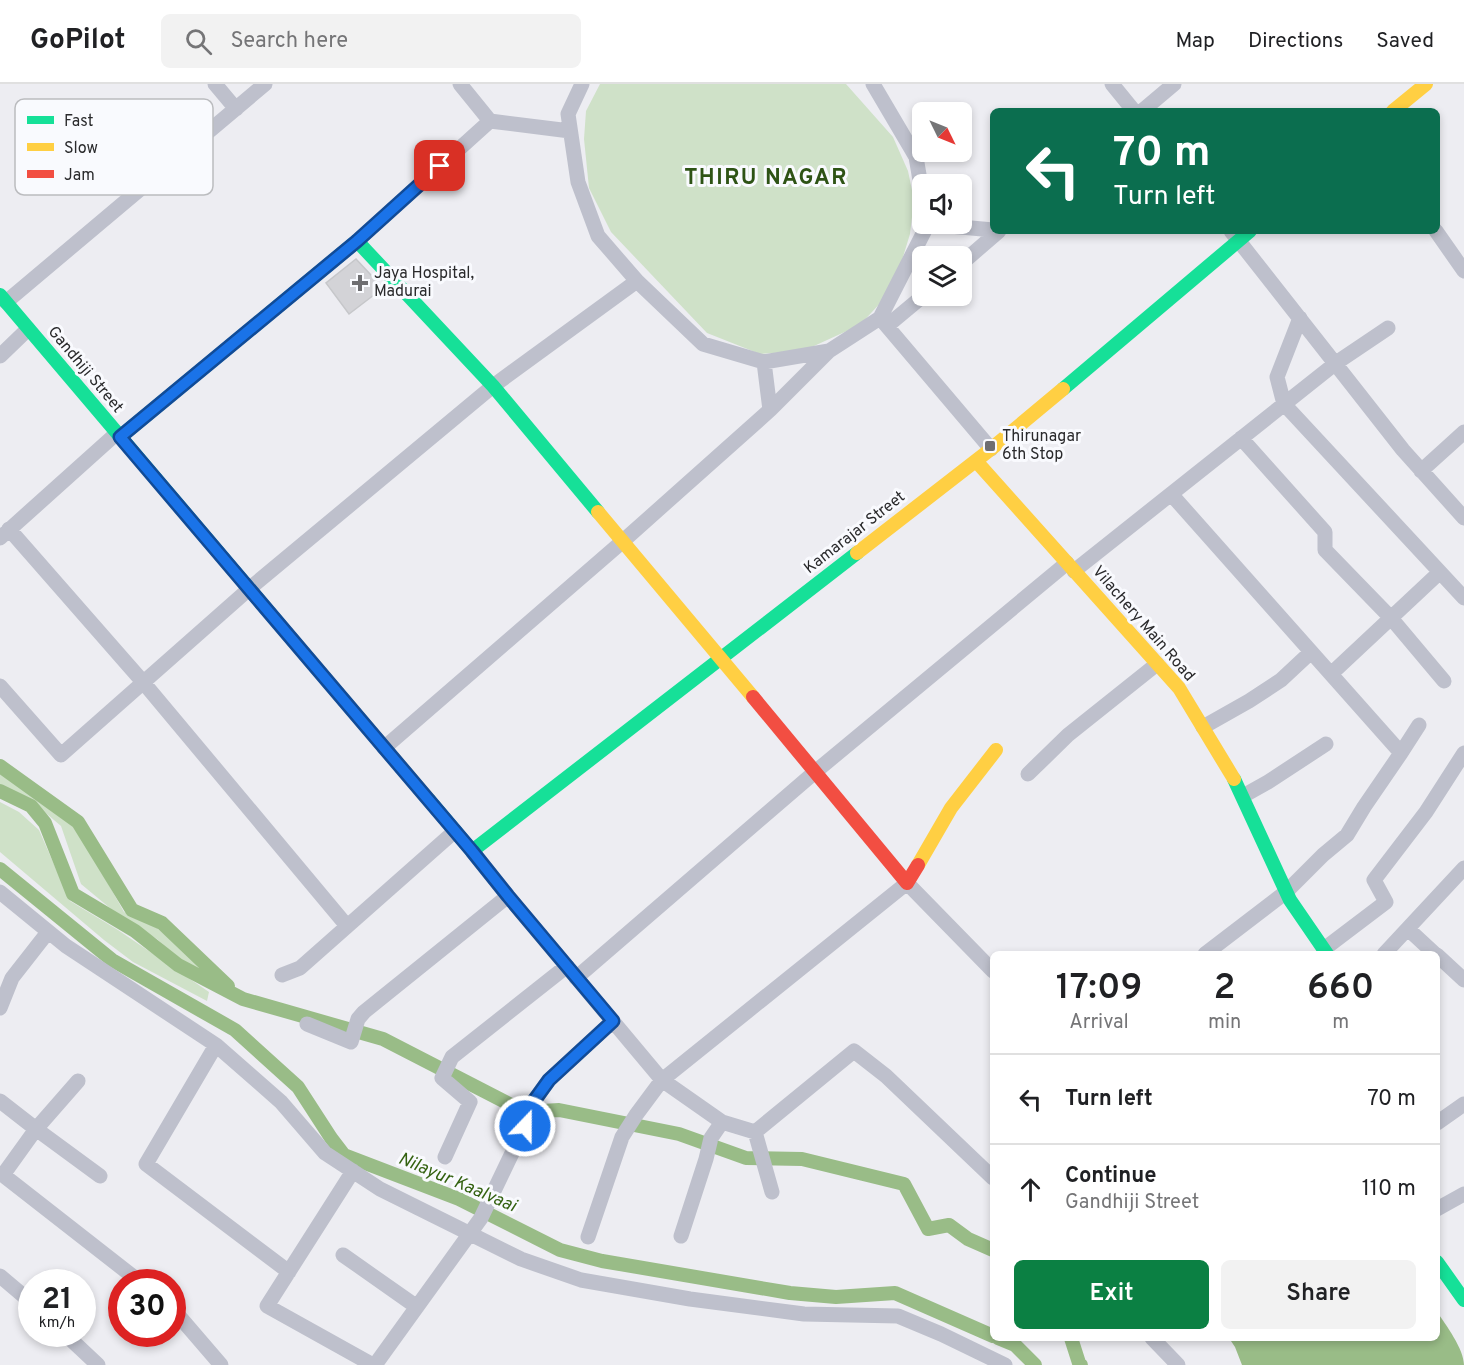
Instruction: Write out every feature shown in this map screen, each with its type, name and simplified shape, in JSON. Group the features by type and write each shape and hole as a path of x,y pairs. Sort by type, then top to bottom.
{"main road":[{"path":"1397,108 1426,84"},
{"name":"Kamarajar Street","path":"472,851 991,449 1240,234"},
{"path":"118,435 357,241 493,386 721,657 906,883 951,808 996,750"},
{"name":"Gandhiji Street","path":"3,299 472,851"},
{"name":"Vilachery Main Road","path":"976,461 1179,688 1238,785 1290,900 1324,949"},
{"path":"1440,1266 1464,1300"}],"street":[{"path":"215,84 236,109"},
{"path":"213,128 265,84"},
{"path":"460,84 490,121 570,131"},
{"path":"582,84 568,114 578,182 598,236 637,281 703,344 764,362 829,351"},
{"path":"873,84 916,158 919,174"},
{"path":"1112,84 1132,108"},
{"path":"1146,108 1174,84"},
{"path":"357,241 490,121"},
{"path":"3,299 131,195"},
{"path":"972,228 990,230"},
{"path":"884,322 924,234"},
{"path":"972,254 996,234"},
{"path":"1240,234 1300,318 1403,450 1464,518"},
{"path":"1438,234 1464,271"},
{"path":"0,686 62,755 249,589 493,386 637,281"},
{"path":"384,748 770,410 829,351 884,322 912,303"},
{"path":"1300,318 1277,377 1284,404 1464,598"},
{"path":"884,322 991,449"},
{"path":"0,356 28,328"},
{"path":"445,1157 470,1102 442,1078 452,1057 572,972 815,772 1071,567 1171,494 1336,363 1388,328"},
{"path":"764,362 770,410"},
{"path":"1421,471 1464,432"},
{"path":"118,435 4,533 143,681 347,926"},
{"path":"1241,438 1325,532 1325,550 1391,618 1444,681"},
{"path":"1171,494 1401,753"},
{"path":"1331,674 1440,572"},
{"path":"1203,727 1281,680 1311,652"},
{"path":"1028,774 1068,735 1157,664"},
{"path":"1209,951 1286,892 1347,835 1419,725"},
{"path":"1243,796 1326,744"},
{"path":"1324,949 1386,902 1374,880 1426,812 1464,753"},
{"path":"282,975 300,968 455,831"},
{"path":"472,851 662,1080 722,1122 755,1132"},
{"path":"1387,951 1464,868"},
{"path":"588,1238 622,1137 662,1080 906,883 990,967"},
{"path":"0,892 66,946 216,1045 281,1102 325,1153 380,1189 521,1259 581,1280 690,1299 804,1314 898,1316 1005,1365"},
{"path":"306,1024 351,1042 358,1019 364,1012 508,896"},
{"path":"1408,929 1432,951"},
{"path":"0,1008 12,978 48,932"},
{"path":"1440,959 1464,980"},
{"path":"353,1171 267,1306 374,1365 481,1218 525,1126 531,1105 549,1080 613,1021"},
{"path":"216,1045 146,1164 289,1272"},
{"path":"755,1132 854,1050 886,1076 990,1175"},
{"path":"78,1081 36,1129 1,1176 123,1269"},
{"path":"0,1101 100,1176"},
{"path":"1440,1121 1464,1104"},
{"path":"681,1236 711,1138 722,1122"},
{"path":"755,1132 772,1192"},
{"path":"1440,1207 1464,1194"},
{"path":"343,1256 417,1307"},
{"path":"0,1276 18,1291"},
{"path":"186,1324 221,1365"},
{"path":"1155,1341 1178,1365"},
{"path":"79,1347 98,1365"}],"shaded area":[{"path":"600,84 846,84 893,137 908,171 912,190 910,234 899,270 883,300 860,325 803,351 760,354 707,333 611,232 589,188 584,139 586,111"},
{"path":"0,773 75,825 124,912 157,928 204,966 206,974 195,971 157,939 122,918 81,884 61,826 41,809 0,784"},
{"path":"0,802 19,812 39,830 70,901 118,930 209,992 207,1001 133,962 0,852"},
{"path":"1440,1316 1458,1345 1464,1365 1242,1365 1231,1341 1440,1341"}],"building":[{"path":"356,259 383,288 349,314 326,283"}],"waterway":[{"path":"0,766 78,822 132,910 162,923 228,986"},
{"path":"0,791 31,806 45,823 73,894 135,931 178,965 243,999 383,1039 525,1112 559,1110 679,1134 746,1158 802,1159 904,1184 928,1229 949,1225 968,1239 990,1249"},
{"name":"Nilayur Kaalvaai","path":"0,869 112,960 235,1030 298,1087 344,1155 459,1199 560,1250 602,1261 790,1293 836,1297 895,1293 990,1335"},
{"name":"Nilayur Kaalvaai","path":"1005,1341 1015,1345 1035,1365"},
{"path":"1072,1341 1081,1365"}],"traffic: fast":[{"path":"1063,389 1246,234"},
{"path":"120,437 357,241 493,386 598,512"},
{"path":"0,295 280,625"},
{"path":"429,800 472,851 857,553"},
{"path":"1234,779 1290,900 1325,951"},
{"path":"1440,1266 1464,1300"}],"traffic: slow":[{"path":"1397,108 1426,84"},
{"path":"857,553 991,449 1063,389"},
{"path":"976,461 1179,688 1234,779"},
{"path":"598,512 753,697"},
{"path":"280,625 429,800"},
{"path":"918,865 951,808 996,750"}],"traffic: jam":[{"path":"753,697 907,883 918,865"}],"place":[{"name":"Jaya Hospital, Madurai","path":"360,283"},
{"name":"Thirunagar 6th Stop","path":"990,446"}],"district":[{"name":"THIRU NAGAR","path":"766,178"}],"route":[{"path":"440,166 357,241 120,437 472,851 613,1021 549,1080 531,1105 525,1126"}]}
